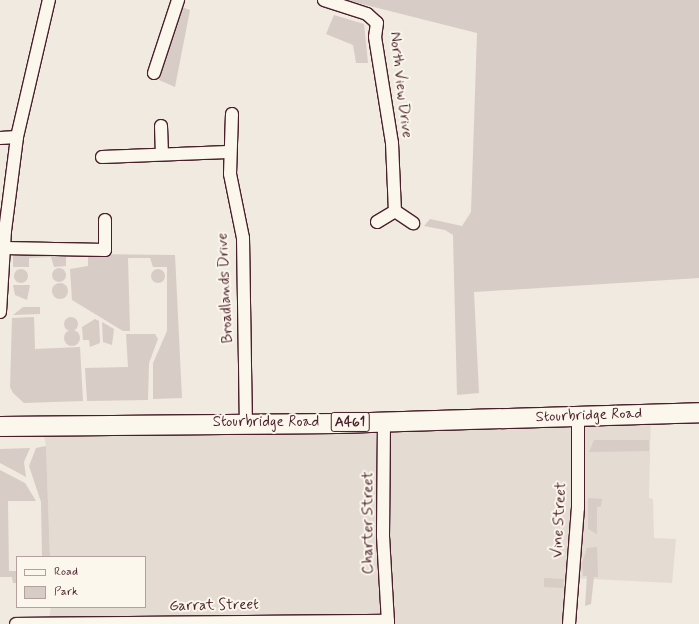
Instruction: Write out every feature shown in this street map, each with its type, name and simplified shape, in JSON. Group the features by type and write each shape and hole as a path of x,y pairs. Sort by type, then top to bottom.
{"main road":[{"name":"Stourbridge Road","path":"0,426 384,421 578,417 699,412"}],"street":[{"path":"0,312 4,248 17,137 49,0"},
{"path":"154,73 178,0"},
{"name":"North View Drive","path":"324,0 367,14 377,23 375,37 392,143 395,212"},
{"name":"Broadlands Drive","path":"232,114 228,152 234,204 243,238 246,423"},
{"path":"161,126 162,154"},
{"path":"0,138 17,137"},
{"path":"102,157 228,152"},
{"path":"378,222 395,212 413,223"},
{"path":"4,248 105,250 105,220"},
{"name":"Vine Street","path":"569,624 578,508 578,417"},
{"name":"Charter Street","path":"384,421 383,536 388,622"},
{"name":"Garrat Street","path":"16,624 388,622"}],"shaded area":[{"path":"651,412 649,498 653,499 654,538 676,539 672,583 572,578 569,624 48,624 51,608 146,608 146,556 50,556 46,446 42,425"}],"green space":[{"path":"346,0 699,0 699,278 474,292 479,393 457,395 453,235 445,230 424,226 430,219 462,226 471,212 477,33"},
{"path":"182,7 190,10 175,87 159,80"},
{"path":"334,15 364,24 368,63 356,63 353,45 326,34"},
{"path":"13,254 66,254 66,266 54,267 51,257 29,258 29,267 13,267"},
{"path":"88,254 175,255 182,398 153,399 153,363 167,331 167,267 153,267 150,258 128,258 130,331 123,331 72,300 70,269 88,266"},
{"path":"56,268 62,268 66,272 66,278 62,282 56,282 52,278 52,272"},
{"path":"21,269 26,271 28,276 26,281 21,283 16,281 14,276 16,271"},
{"path":"155,269 161,269 165,273 165,279 161,283 155,283 151,279 151,273"},
{"path":"60,283 66,285 68,291 66,297 60,299 54,297 52,291 54,285"},
{"path":"13,285 30,285 27,300 15,295"},
{"path":"23,307 40,307 40,314 13,315"},
{"path":"34,317 35,349 80,347 83,401 24,403 13,393 10,387 12,318"},
{"path":"68,317 74,317 78,321 78,327 74,331 68,331 64,327 64,321"},
{"path":"95,319 99,321 100,343 90,347 89,340 83,340 82,327"},
{"path":"102,322 114,329 112,345 103,342"},
{"path":"72,330 79,335 80,338 75,345 72,346 65,341 64,338 69,331"},
{"path":"126,334 155,334 158,339 149,363 148,400 87,401 85,368 128,367"},
{"path":"594,440 649,440 649,451 589,452"},
{"path":"46,446 50,556 42,556 41,502 29,466 36,448"},
{"path":"30,448 24,462 26,477 0,463 0,449"},
{"path":"0,470 25,483 36,501 8,501 9,571 16,571 16,583 13,583 12,577 0,577"},
{"path":"588,498 602,499 601,506 597,507 597,534 588,529"},
{"path":"597,547 598,577 594,577 591,604 585,606 587,576 583,576 582,563 587,548"},
{"path":"544,578 564,579 563,588 544,587"}]}
